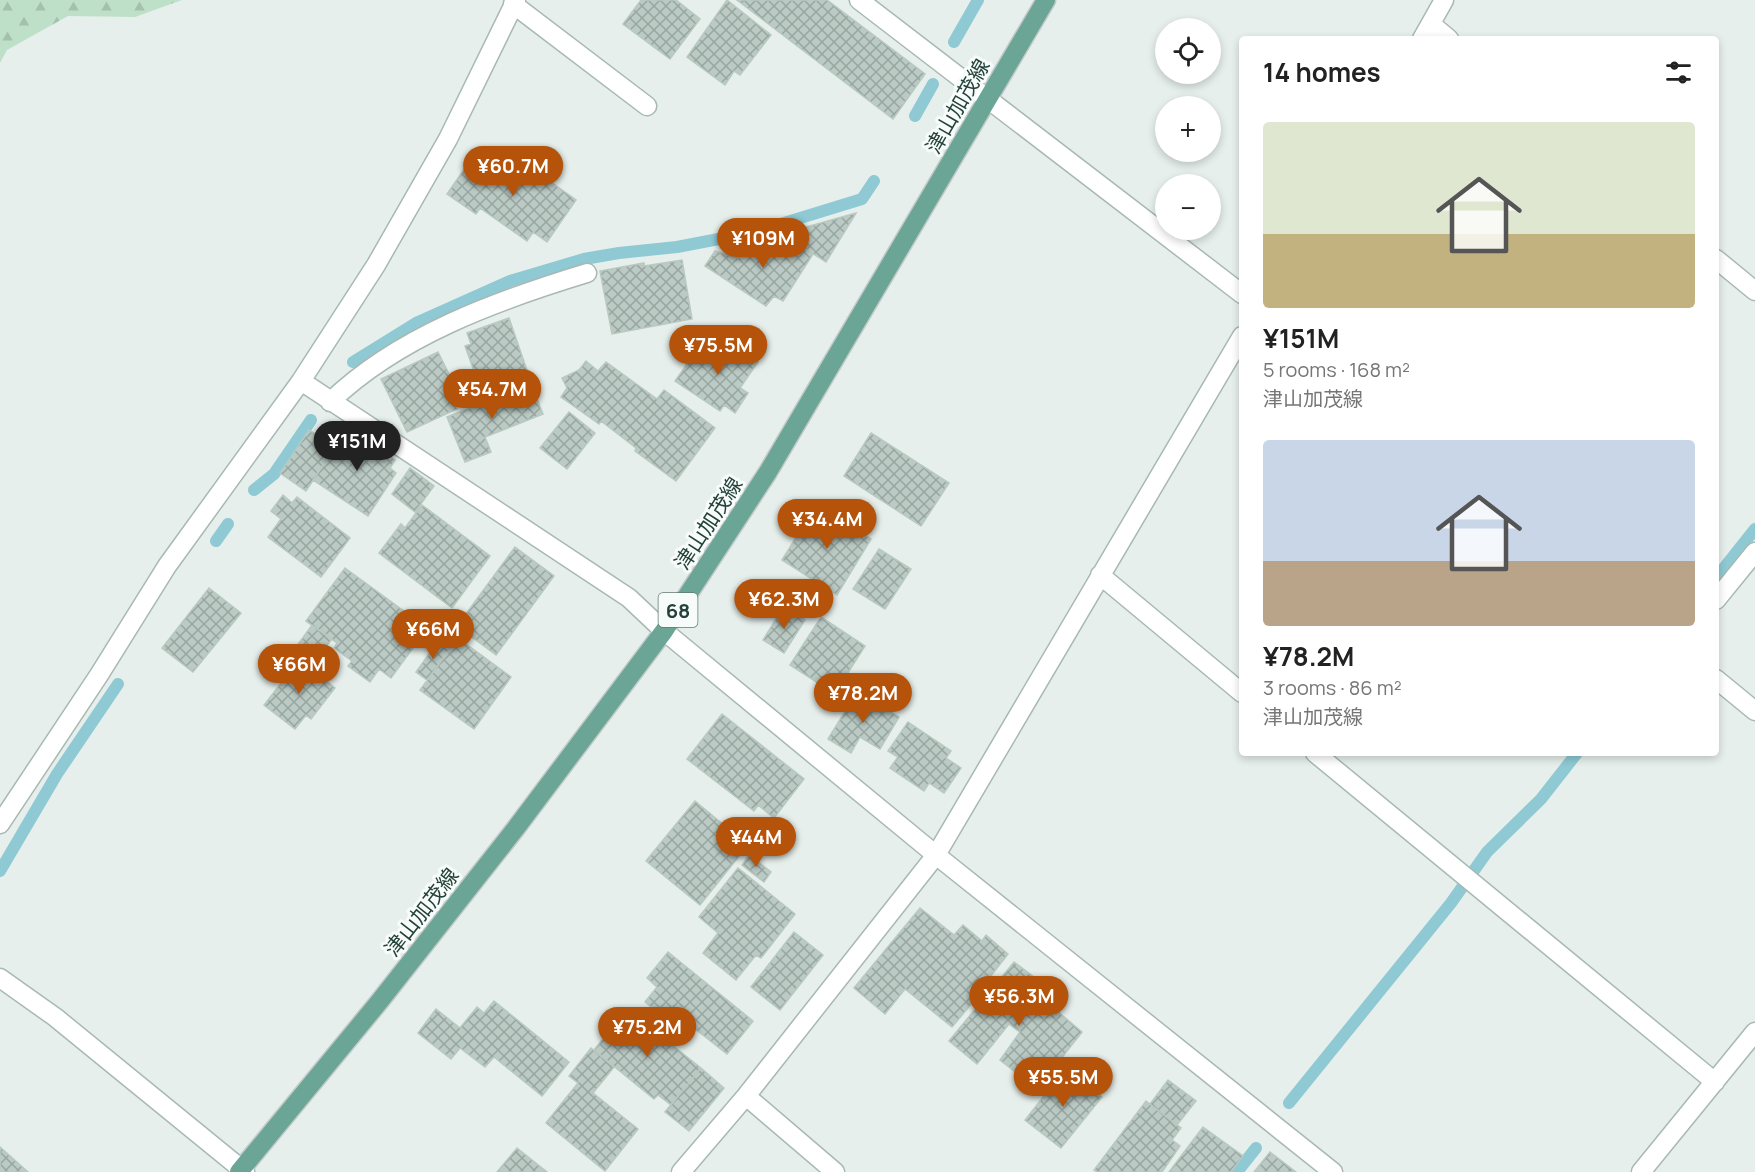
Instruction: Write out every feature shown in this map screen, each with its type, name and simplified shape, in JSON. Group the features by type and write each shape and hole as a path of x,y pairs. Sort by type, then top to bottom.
{"main road":[{"name":"津山加茂線","path":"242,1171 516,828 664,632 768,472 1046,0"}],"street":[{"path":"859,0 1239,292"},
{"path":"1426,32 1444,0"},
{"path":"0,824 99,675 167,566 301,381 376,265 448,139 514,2 647,106"},
{"path":"1719,261 1755,291"},
{"path":"330,402 347,385 406,346 521,293 587,273"},
{"path":"681,1172 746,1096 936,855 1239,341"},
{"path":"301,381 629,598 664,632 936,855 1333,1172"},
{"path":"1719,596 1755,552"},
{"path":"1100,575 1239,691"},
{"path":"1719,682 1755,711"},
{"path":"1319,756 1715,1082"},
{"path":"0,978 55,1017 242,1171"},
{"path":"1641,1172 1755,1032"},
{"path":"746,1096 836,1172"}],"green space":[{"path":"0,0 182,0 135,17 68,16 7,50 0,63"}],"building":[{"path":"641,0 676,0 700,19 670,59 623,24"},
{"path":"727,0 771,35 740,75 734,71 725,85 687,57"},
{"path":"737,0 827,0 925,74 893,119"},
{"path":"492,156 504,165 508,159 524,169 527,165 576,200 547,242 533,232 527,241 480,208 476,214 447,194 469,162 482,171"},
{"path":"856,213 826,262 790,239 796,230"},
{"path":"790,239 813,254 783,301 774,296 766,306 705,266 715,251 738,258 749,242 756,247"},
{"path":"682,260 692,319 612,334 600,271 644,263 644,266"},
{"path":"509,318 530,379 483,396 478,380 471,382 468,373 474,371 465,346 471,344 467,333"},
{"path":"727,341 758,362 740,388 748,393 735,413 724,405 720,411 675,381 699,347 716,357"},
{"path":"438,352 457,390 450,394 457,409 407,432 381,379"},
{"path":"586,361 598,371 606,362 657,399 664,390 715,428 676,481 635,451 636,448 601,421 599,424 561,397 567,388 562,378 579,370"},
{"path":"531,384 543,414 485,437 491,452 465,462 447,417"},
{"path":"569,412 595,433 567,469 540,448"},
{"path":"347,428 395,460 390,468 396,473 368,516 313,480"},
{"path":"309,430 335,447 306,491 280,473"},
{"path":"871,433 949,483 921,526 844,476"},
{"path":"410,468 434,486 415,512 392,494"},
{"path":"283,495 292,503 297,497 350,538 321,577 268,537 281,519 271,511"},
{"path":"422,505 490,556 452,608 379,553 401,524 405,528"},
{"path":"816,505 871,539 837,595 782,560"},
{"path":"515,547 554,576 496,655 457,626"},
{"path":"879,549 911,569 885,609 853,589"},
{"path":"345,568 415,619 419,613 432,622 391,678 379,669 370,682 348,666 352,661 334,648 337,643 306,621"},
{"path":"209,588 241,613 193,672 162,648"},
{"path":"784,606 805,620 784,653 763,640"},
{"path":"821,617 865,646 839,687 825,678 821,685 790,665"},
{"path":"312,625 332,639 315,661 296,647"},
{"path":"458,638 511,677 474,729 420,690"},
{"path":"439,640 451,648 427,680 416,672"},
{"path":"299,660 335,688 311,719 306,715 295,729 264,705"},
{"path":"857,692 899,717 880,749 860,737 851,753 828,739"},
{"path":"722,714 804,779 774,818 758,805 754,811 687,759"},
{"path":"908,722 951,751 946,758 961,768 944,793 929,783 924,791 890,768 898,757 888,751"},
{"path":"695,801 748,845 700,905 646,861"},
{"path":"749,855 771,872 764,882 742,865"},
{"path":"738,868 795,914 761,958 756,955 736,980 703,953 718,933 699,917"},
{"path":"920,908 954,935 963,925 982,941 986,935 1008,954 986,982 988,984 952,1027 905,989 885,1014 854,988"},
{"path":"794,932 823,955 780,1010 751,987"},
{"path":"668,952 753,1021 727,1054 690,1025 683,1033 645,1002 657,987 647,978"},
{"path":"1014,962 1051,990 1044,1000 1082,1032 1037,1089 1000,1060 1020,1032 1009,1024 977,1064 949,1041"},
{"path":"494,1001 569,1062 542,1096 494,1057 485,1067 460,1048 451,1059 418,1033 436,1009 460,1028 477,1007 484,1013"},
{"path":"627,1009 701,1068 671,1105 658,1095 654,1099 594,1050"},
{"path":"591,1048 614,1067 593,1093 638,1129 605,1171 546,1123 578,1083 569,1076"},
{"path":"701,1068 724,1088 689,1131 665,1112"},
{"path":"1065,1069 1102,1097 1061,1148 1025,1120"},
{"path":"1168,1080 1196,1101 1177,1125 1150,1104"},
{"path":"1146,1101 1181,1128 1172,1140 1180,1146 1162,1172 1097,1172 1094,1170"},
{"path":"1203,1127 1243,1156 1231,1172 1169,1172"},
{"path":"0,1147 28,1172 0,1172"},
{"path":"517,1148 547,1172 497,1172"},
{"path":"1270,1152 1296,1172 1254,1172"}],"waterway":[{"path":"954,42 978,0"},
{"path":"915,116 933,84"},
{"path":"353,362 416,323 510,281 584,259 677,247 755,232 862,199 874,181"},
{"path":"254,490 274,474 311,420"},
{"path":"216,541 228,524"},
{"path":"1719,574 1755,529"},
{"path":"0,871 57,774 118,684"},
{"path":"1289,1103 1451,903 1487,852 1541,799 1575,756"},
{"path":"1237,1172 1256,1148"}]}
